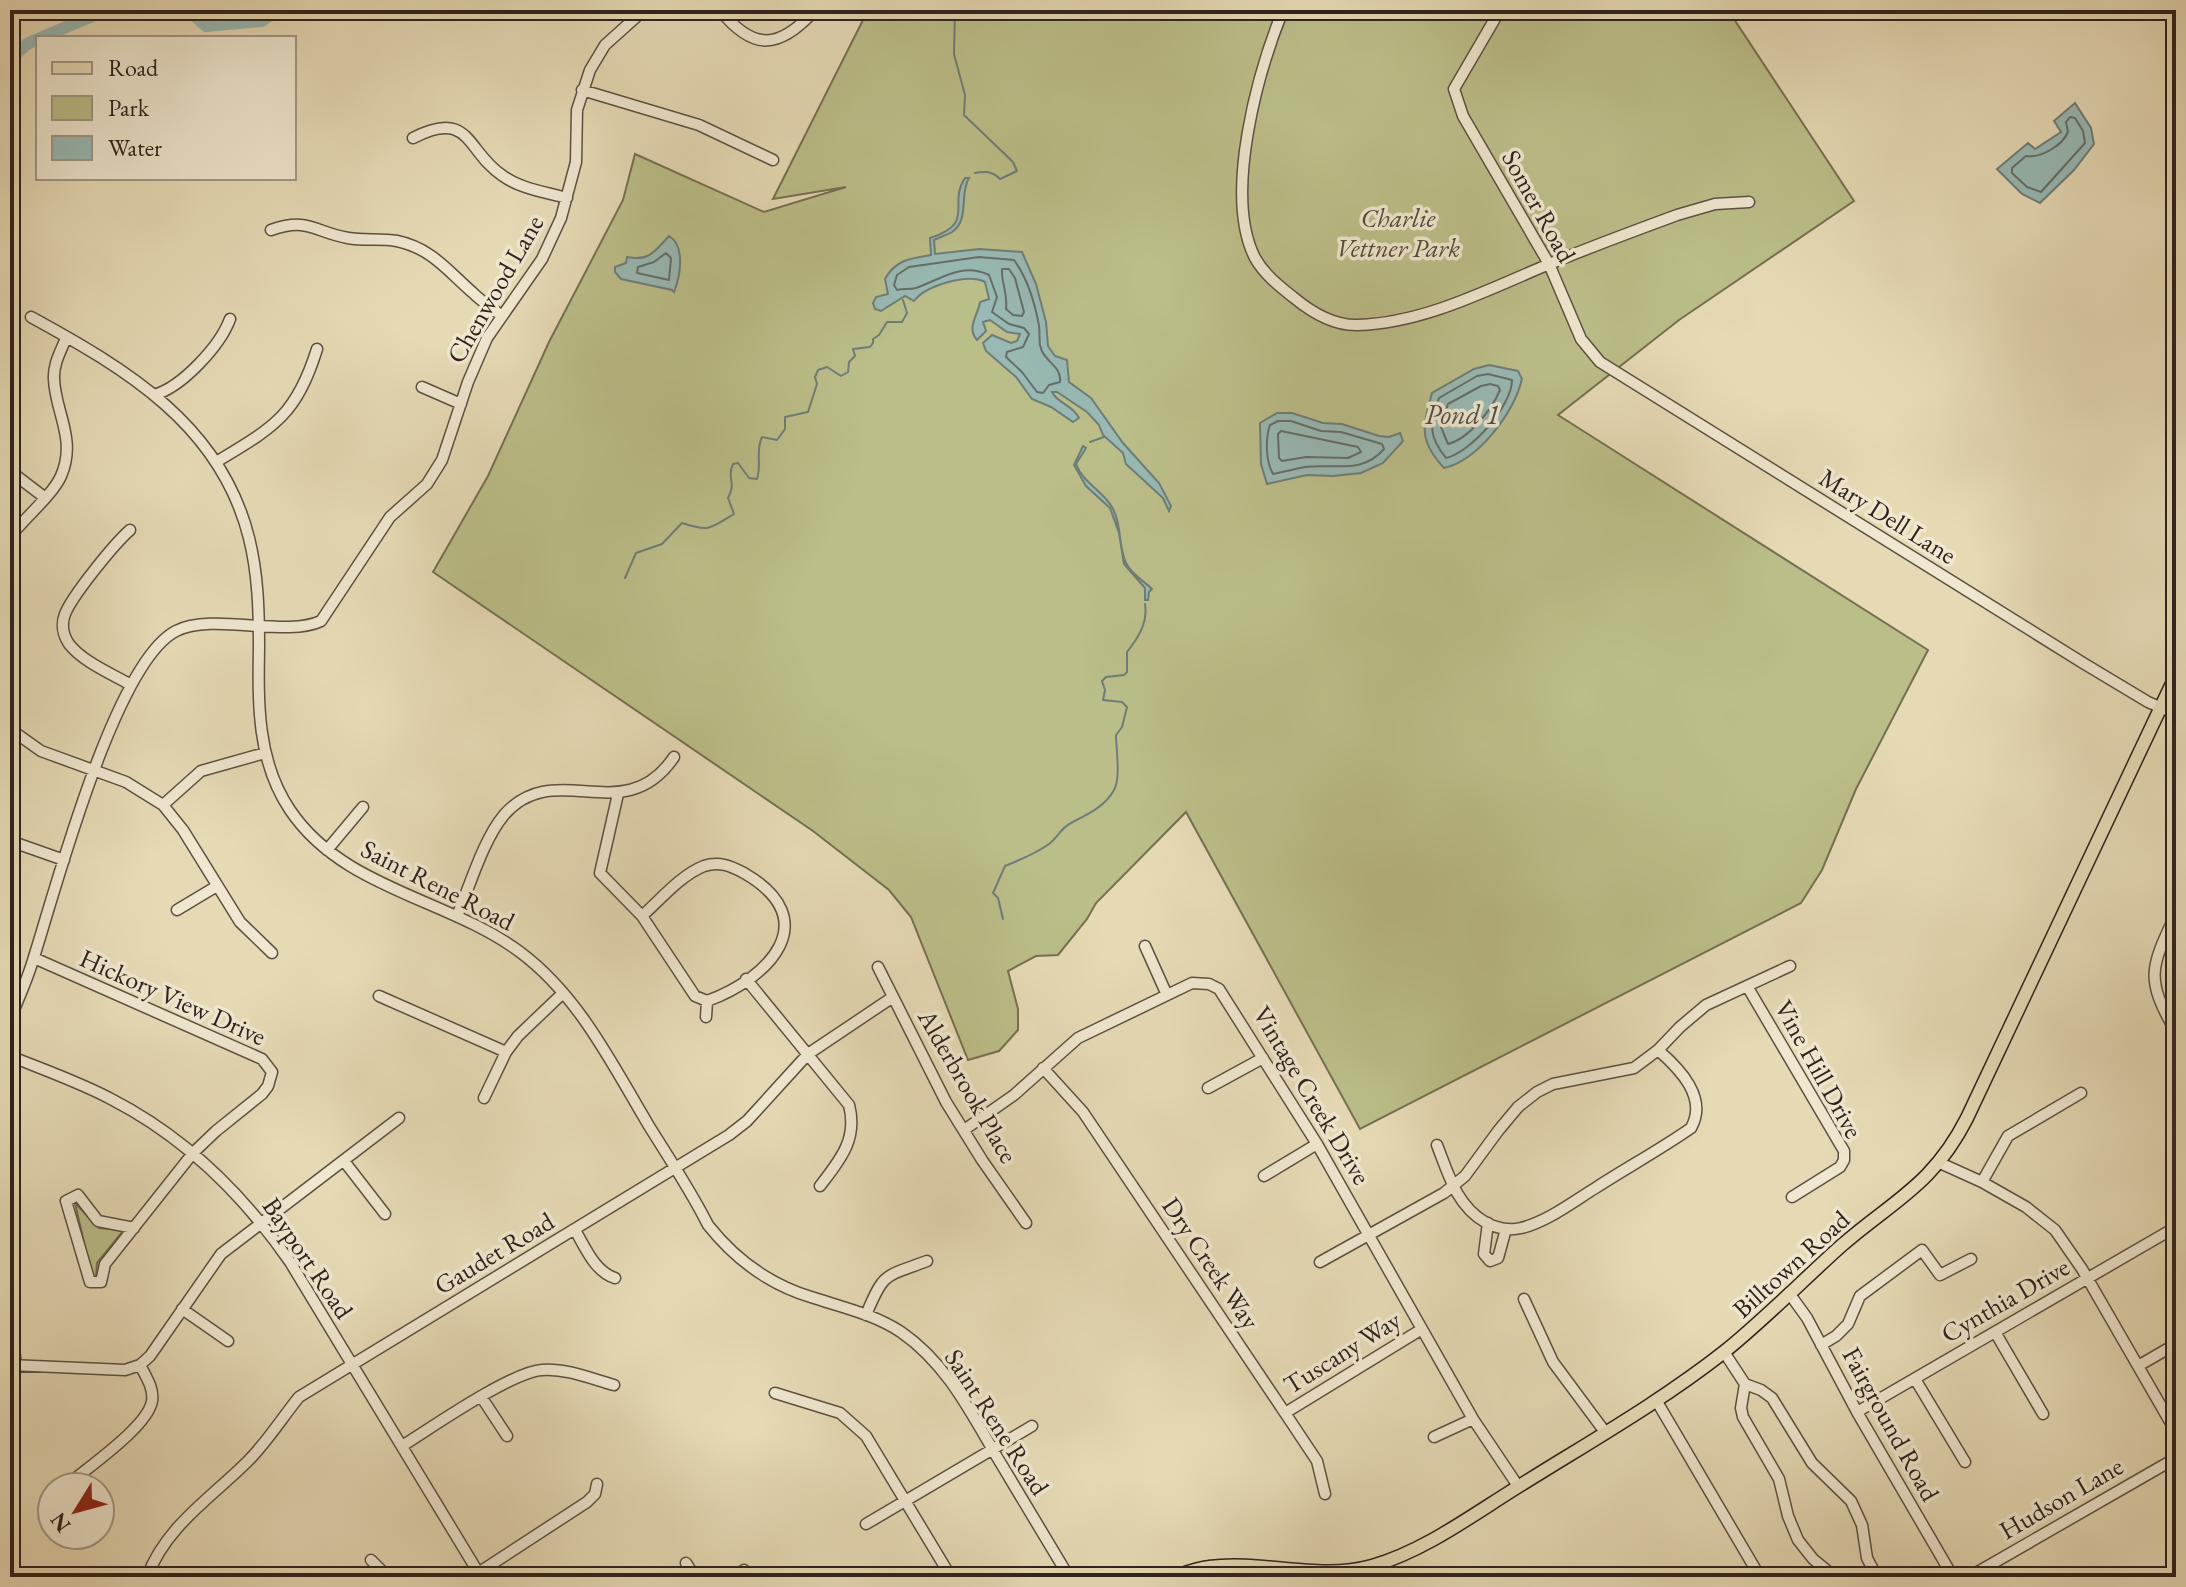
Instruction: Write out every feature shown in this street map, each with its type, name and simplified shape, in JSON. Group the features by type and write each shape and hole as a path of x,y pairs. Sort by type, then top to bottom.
{"main road":[{"name":"Billtown Road","path":"1174,1577 1204,1567 1233,1565 1338,1574 1412,1550 1656,1400 1724,1352 1845,1243 1922,1182 1940,1163 1967,1118 2176,675"}],"street":[{"name":"Chenwood Lane","path":"10,1019 34,958 94,771 114,718 131,685 154,649 175,631 206,625 310,624 324,618 390,517 417,494 435,472 451,436 477,359 501,315 542,259 553,238 576,162 577,110 590,70 605,45 644,10"},
{"path":"720,10 739,32 762,41 785,35 815,10"},
{"path":"1283,10 1259,81 1244,159 1242,188 1249,240 1255,258 1268,276 1314,312 1341,325 1438,309 1677,215 1715,204 1749,202"},
{"name":"Somer Road","path":"1500,10 1454,89 1463,116 1549,264 1584,345"},
{"path":"582,90 684,120 773,160"},
{"path":"413,138 434,128 457,130 470,139 500,174 519,185 567,198"},
{"path":"271,230 285,225 307,224 348,238 395,241 415,246 440,261 469,290 501,315"},
{"name":"Saint Rene Road","path":"31,317 102,356 154,395 184,420 216,462 238,506 249,537 257,584 259,719 265,753 280,793 291,811 327,850 362,874 491,933 520,952 563,993 594,1034 708,1225 738,1258 757,1272 796,1293 866,1315 897,1329 930,1356 958,1391 1069,1577"},
{"path":"154,395 168,391 205,357 230,319"},
{"path":"10,537 59,480 66,456 64,422 53,374 66,338"},
{"name":"Mary Dell Lane","path":"1584,345 1600,362 1669,408 2083,663 2176,714"},
{"path":"216,462 267,431 287,413 306,383 317,349"},
{"path":"422,387 461,404"},
{"path":"10,471 44,497"},
{"path":"130,530 116,542 76,597 63,623 65,636 76,651 131,685"},
{"path":"10,729 41,751 135,786 163,805 183,830 240,922 272,953"},
{"path":"163,805 201,771 265,753"},
{"path":"457,916 493,833 504,815 516,805 545,790 618,794 650,782 664,771 674,757"},
{"path":"618,794 605,859 599,871 642,916 695,996 707,1001 746,979 773,959 783,936 779,903 771,892 727,865 706,866 687,877 642,916"},
{"path":"327,850 363,807"},
{"path":"10,841 64,860"},
{"path":"177,910 217,886"},
{"path":"2176,914 2157,955 2154,978 2158,1001 2176,1032"},
{"path":"1145,946 1167,995"},
{"name":"Hickory View Drive","path":"34,958 262,1059 273,1075 262,1094 193,1153 134,1228 105,1264 101,1282 90,1282 66,1201 78,1195 98,1221 134,1228"},
{"path":"1320,1262 1453,1186 1465,1176 1518,1107 1537,1092 1553,1084 1634,1068 1706,1005 1790,966"},
{"name":"Alderbrook Place","path":"878,967 964,1130 1026,1223"},
{"path":"746,979 846,1099 852,1124 846,1150 820,1186"},
{"name":"Vintage Creek Drive","path":"964,1130 1014,1095 1078,1038 1198,983 1219,989 1317,1144 1473,1419 1518,1486"},
{"name":"Vine Hill Drive","path":"1747,986 1844,1151 1840,1167 1792,1197"},
{"path":"484,1098 506,1052 518,1036 563,993"},
{"path":"379,996 506,1052"},
{"name":"Gaudet Road","path":"147,1577 159,1551 174,1530 250,1460 299,1397 739,1128 808,1054 893,997"},
{"path":"706,1017 707,1001"},
{"path":"1437,1145 1453,1186 1466,1206 1488,1223 1506,1229 1525,1227 1564,1207 1691,1128 1698,1113 1695,1093 1658,1050"},
{"name":"Bayport Road","path":"10,1056 113,1100 147,1119 193,1153 235,1191 290,1262 477,1576"},
{"path":"1208,1088 1263,1058"},
{"name":"Dry Creek Way","path":"1043,1068 1083,1112 1317,1461 1325,1494"},
{"path":"1982,1182 2008,1136 2081,1093"},
{"path":"13,1365 125,1370 140,1365 221,1254 399,1118"},
{"path":"1264,1176 1317,1144"},
{"path":"344,1161 385,1214"},
{"path":"1940,1163 1982,1182 2046,1222 2062,1239 2176,1432"},
{"path":"1488,1223 1484,1254 1490,1261 1498,1258 1506,1229"},
{"name":"Cynthia Drive","path":"1857,1412 2176,1227"},
{"path":"575,1230 598,1266 615,1278"},
{"path":"1821,1345 1848,1324 1860,1296 1922,1250 1940,1275 1971,1259"},
{"path":"866,1315 883,1279 927,1261"},
{"name":"Fairground Road","path":"1789,1293 1953,1577"},
{"path":"1524,1299 1553,1362 1605,1432"},
{"path":"182,1309 228,1341"},
{"path":"10,1318 13,1365 10,1402"},
{"name":"Tuscany Way","path":"1285,1413 1422,1329"},
{"path":"1995,1332 2043,1414"},
{"path":"2138,1366 2176,1344"},
{"path":"1724,1352 1745,1384 1772,1398 1812,1463 1850,1500 1862,1525 1867,1558 1877,1577"},
{"path":"84,1471 135,1427 149,1410 151,1388 140,1365"},
{"path":"402,1446 521,1375 539,1370 558,1371 614,1385"},
{"path":"1915,1379 1965,1462"},
{"path":"1745,1384 1741,1408 1743,1417 1779,1479 1792,1529 1805,1550 1835,1577"},
{"path":"775,1393 827,1408 856,1426 874,1448 951,1577"},
{"path":"482,1398 507,1436"},
{"path":"1656,1400 1760,1577"},
{"path":"1434,1437 1473,1419"},
{"path":"866,1524 1032,1426"},
{"name":"Hudson Lane","path":"1969,1577 2176,1458"},
{"path":"477,1576 587,1502 595,1494 597,1484"},
{"path":"371,1560 388,1577"},
{"path":"686,1563 695,1577"},
{"path":"734,1577 744,1570"}],"green space":[{"name":"Charlie Vettner Park","path":"868,10 1728,10 1854,201 1679,320 1558,415 1928,650 1856,789 1822,870 1801,903 1360,1129 1186,812 1096,903 1058,955 1036,956 1008,971 1018,1009 1018,1030 999,1051 968,1060 911,917 889,890 813,831 433,572 488,476 549,342 623,200 635,154 764,212 846,187 773,199"},
{"path":"75,1203 99,1228 124,1230 97,1263 96,1277 92,1277"}],"water":[{"path":"2075,103 2091,128 2094,144 2074,170 2040,203 2022,194 1997,169 2028,143 2035,149 2061,132 2054,121"},
{"path":"965,178 969,178 961,221 952,232 934,240 935,254 979,249 1022,252 1036,284 1046,322 1048,346 1055,356 1067,360 1069,382 1091,398 1123,443 1159,483 1171,506 1169,511 1163,498 1126,464 1123,453 1103,435 1099,425 1087,412 1057,392 1052,392 1076,413 1079,418 1073,422 1032,399 1016,377 986,351 983,343 992,335 1011,343 1017,341 1020,334 1007,332 990,320 983,322 986,331 977,340 973,326 980,302 989,299 985,282 968,279 947,282 927,290 914,301 905,296 881,311 875,309 873,303 876,297 888,294 885,279 889,273 910,259 931,255 930,238 953,226 957,219 960,187"},
{"path":"669,236 680,254 680,270 674,292 621,279 615,272 615,267 626,263 627,257 647,256"},
{"name":"Pond 1","path":"1489,365 1518,371 1522,379 1518,392 1503,420 1482,445 1457,463 1444,468 1426,441 1426,415 1432,393 1474,369"},
{"path":"1277,413 1292,413 1323,423 1342,424 1379,436 1389,437 1400,433 1403,441 1383,463 1361,473 1307,475 1267,484 1261,464 1260,423"},
{"path":"1083,446 1086,448 1076,464 1112,507 1117,521 1126,563 1152,589 1148,600 1145,600 1145,588 1124,564 1119,533 1110,508 1086,486 1074,465"}],"waterway":[{"path":"45,36 107,10"},
{"path":"188,10 206,26 262,21 276,10"},
{"path":"955,10 954,54 965,95 964,115 1013,162 1017,171 1000,179 988,172 975,173"},
{"path":"10,59 36,40"},
{"path":"625,578 636,553 662,544 682,523 709,528 734,514 728,498 732,488 733,464 738,463 749,478 757,479 762,437 777,440 785,429 785,417 808,412 818,370 827,367 841,376 848,372 849,362 855,356 853,349 870,347 887,322 902,322 907,313 903,300"},
{"path":"1090,442 1104,437"},
{"path":"1003,919 998,898 993,893 1005,866 1049,844 1068,825 1100,806 1114,790 1118,771 1116,735 1122,727 1127,707 1122,702 1103,700 1105,690 1102,681 1106,677 1127,672 1127,652 1144,624 1145,604"}]}
